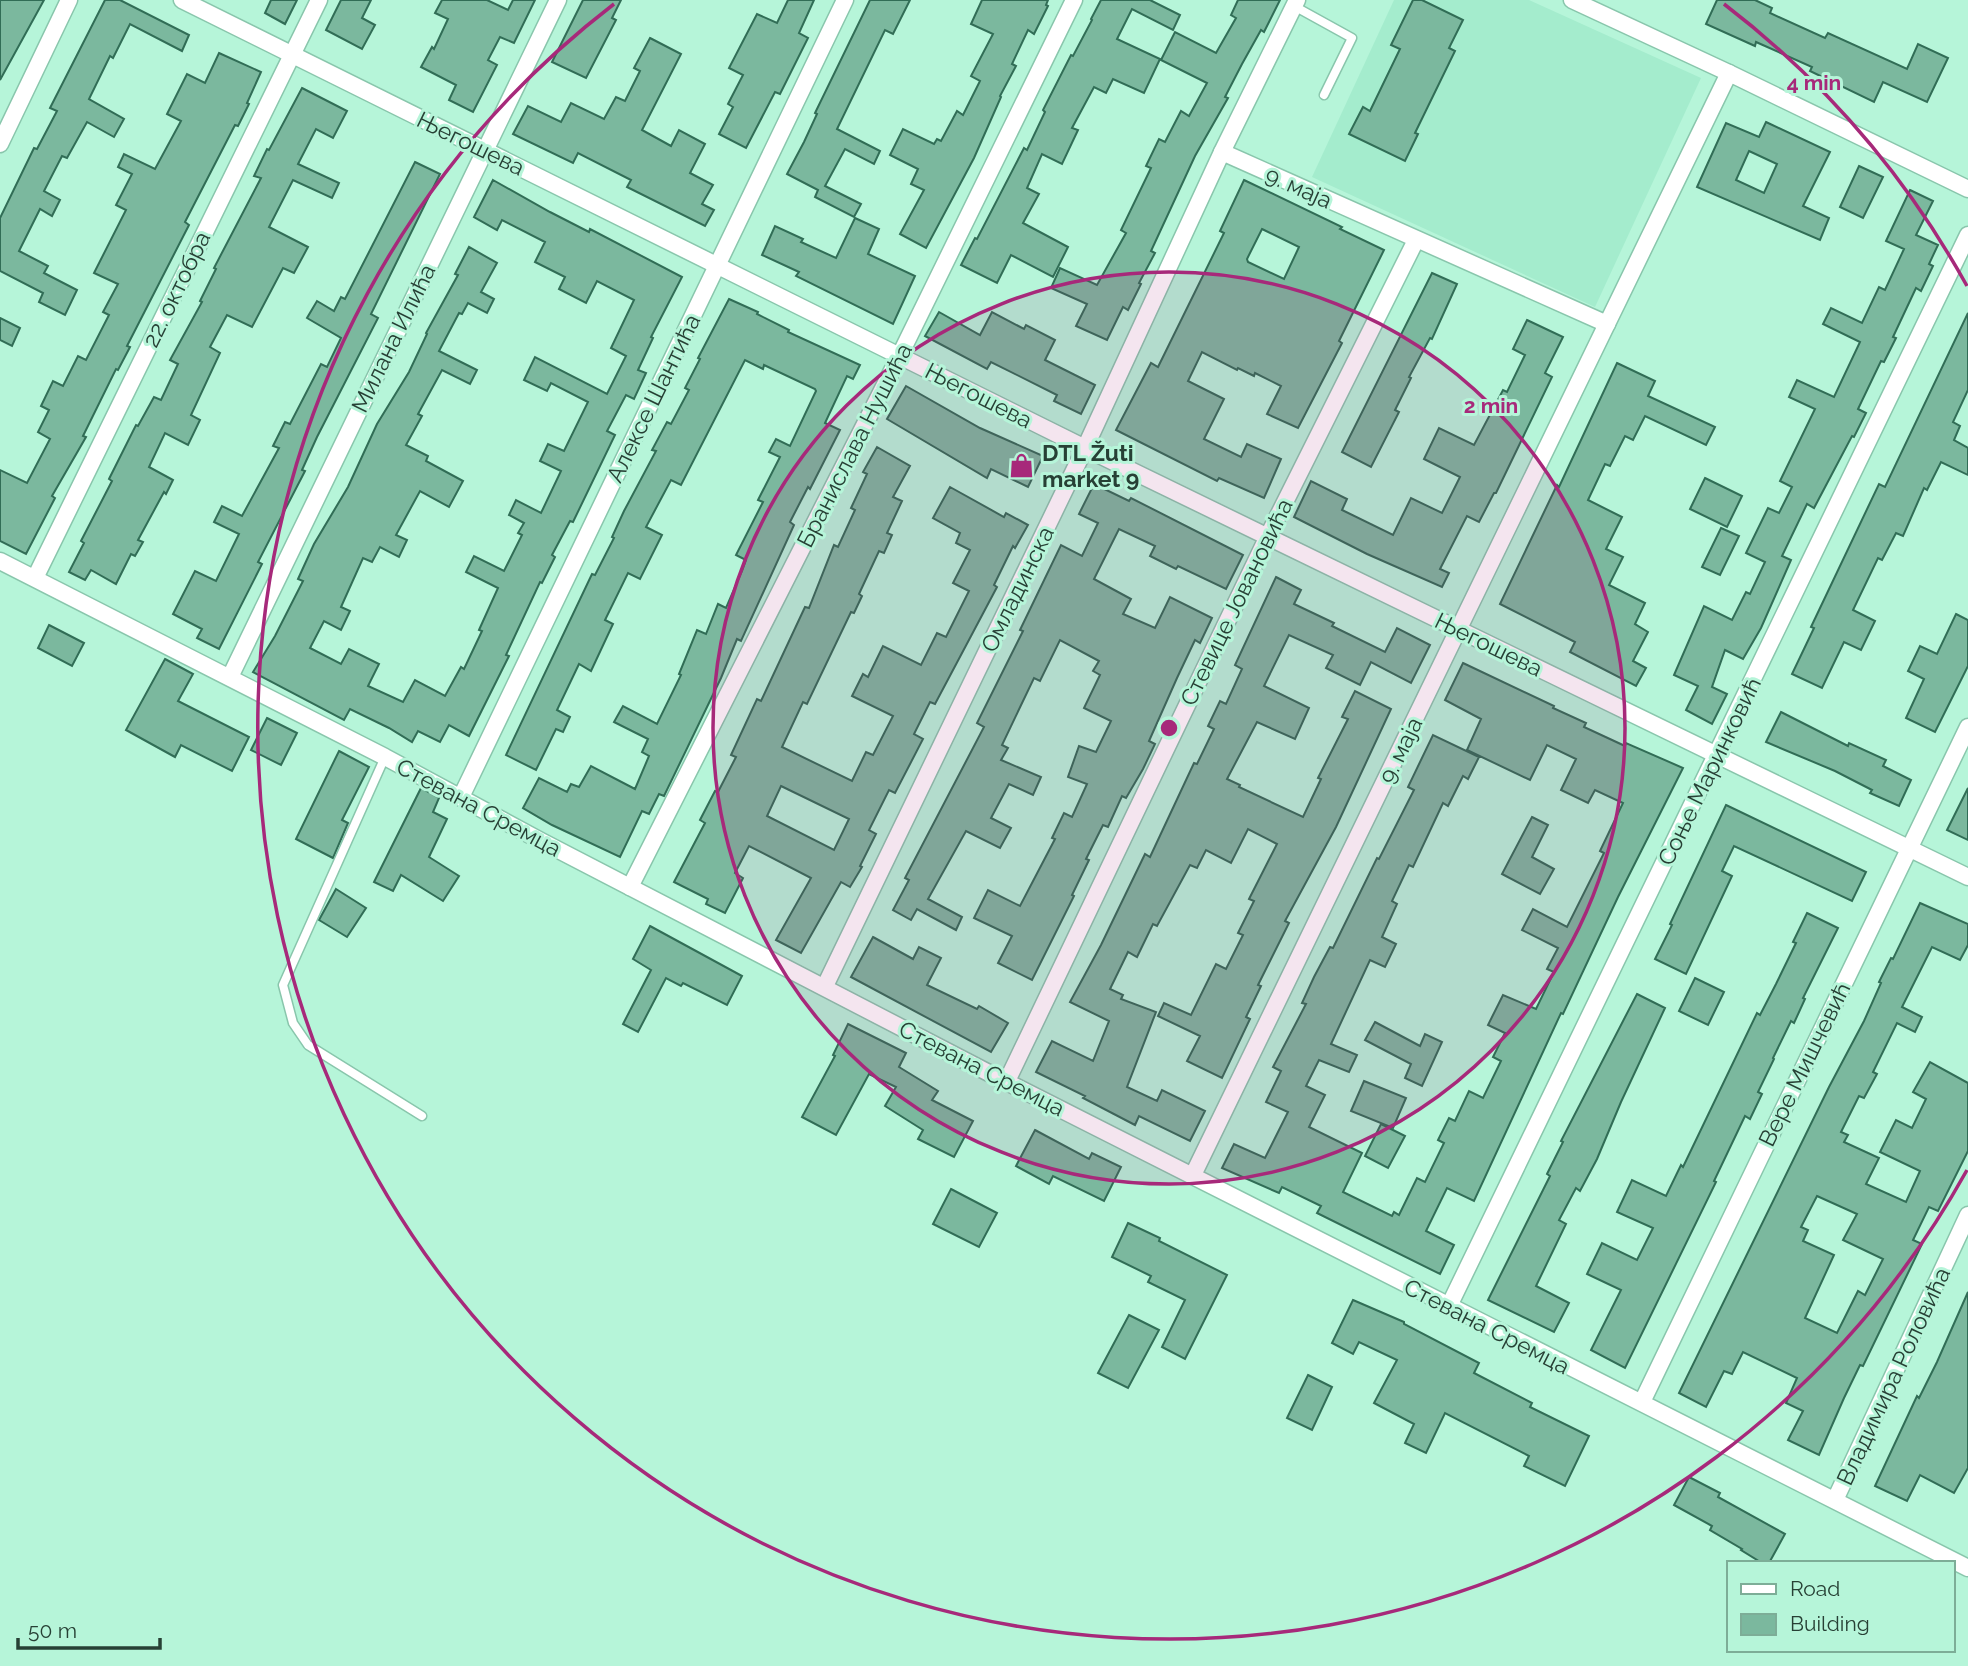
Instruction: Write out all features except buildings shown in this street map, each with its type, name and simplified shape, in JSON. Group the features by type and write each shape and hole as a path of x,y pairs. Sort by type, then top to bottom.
{"street":[{"path":"0,144 69,0"},
{"name":"Његошева","path":"181,0 1085,448 1968,877"},
{"name":"22. октобра","path":"34,578 319,0"},
{"name":"Милана Илића","path":"230,677 558,0"},
{"name":"Алексе Шантића","path":"461,797 845,0"},
{"name":"Бранислава Нушића","path":"630,887 900,355 1074,0"},
{"path":"1573,0 1968,189"},
{"name":"Омладинска","path":"825,986 1085,448 1222,152 1295,3"},
{"name":"9. маја","path":"1193,1175 1729,73"},
{"name":"9. маја","path":"1222,152 1607,324"},
{"name":"Соње Маринковић","path":"1449,1306 1968,235"},
{"name":"Стевице Јовановића","path":"1007,1081 1268,536 1416,240"},
{"name":"Стевана Сремца","path":"0,561 386,757 630,887 1583,1376 1642,1402 1678,1423 1968,1568"},
{"name":"Вере Мишчевић","path":"1642,1402 1968,727"},
{"name":"Владимира Роловића","path":"1835,1500 1968,1215"}],"lane":[{"path":"1295,3 1352,38 1324,95"},
{"path":"386,757 283,985 293,1023 308,1045 422,1116"}],"shaded area":[{"path":"1394,0 1529,0 1701,78 1595,307 1312,177"}],"place":[{"name":"DTL Žuti market 9","path":"1022,465"}]}
